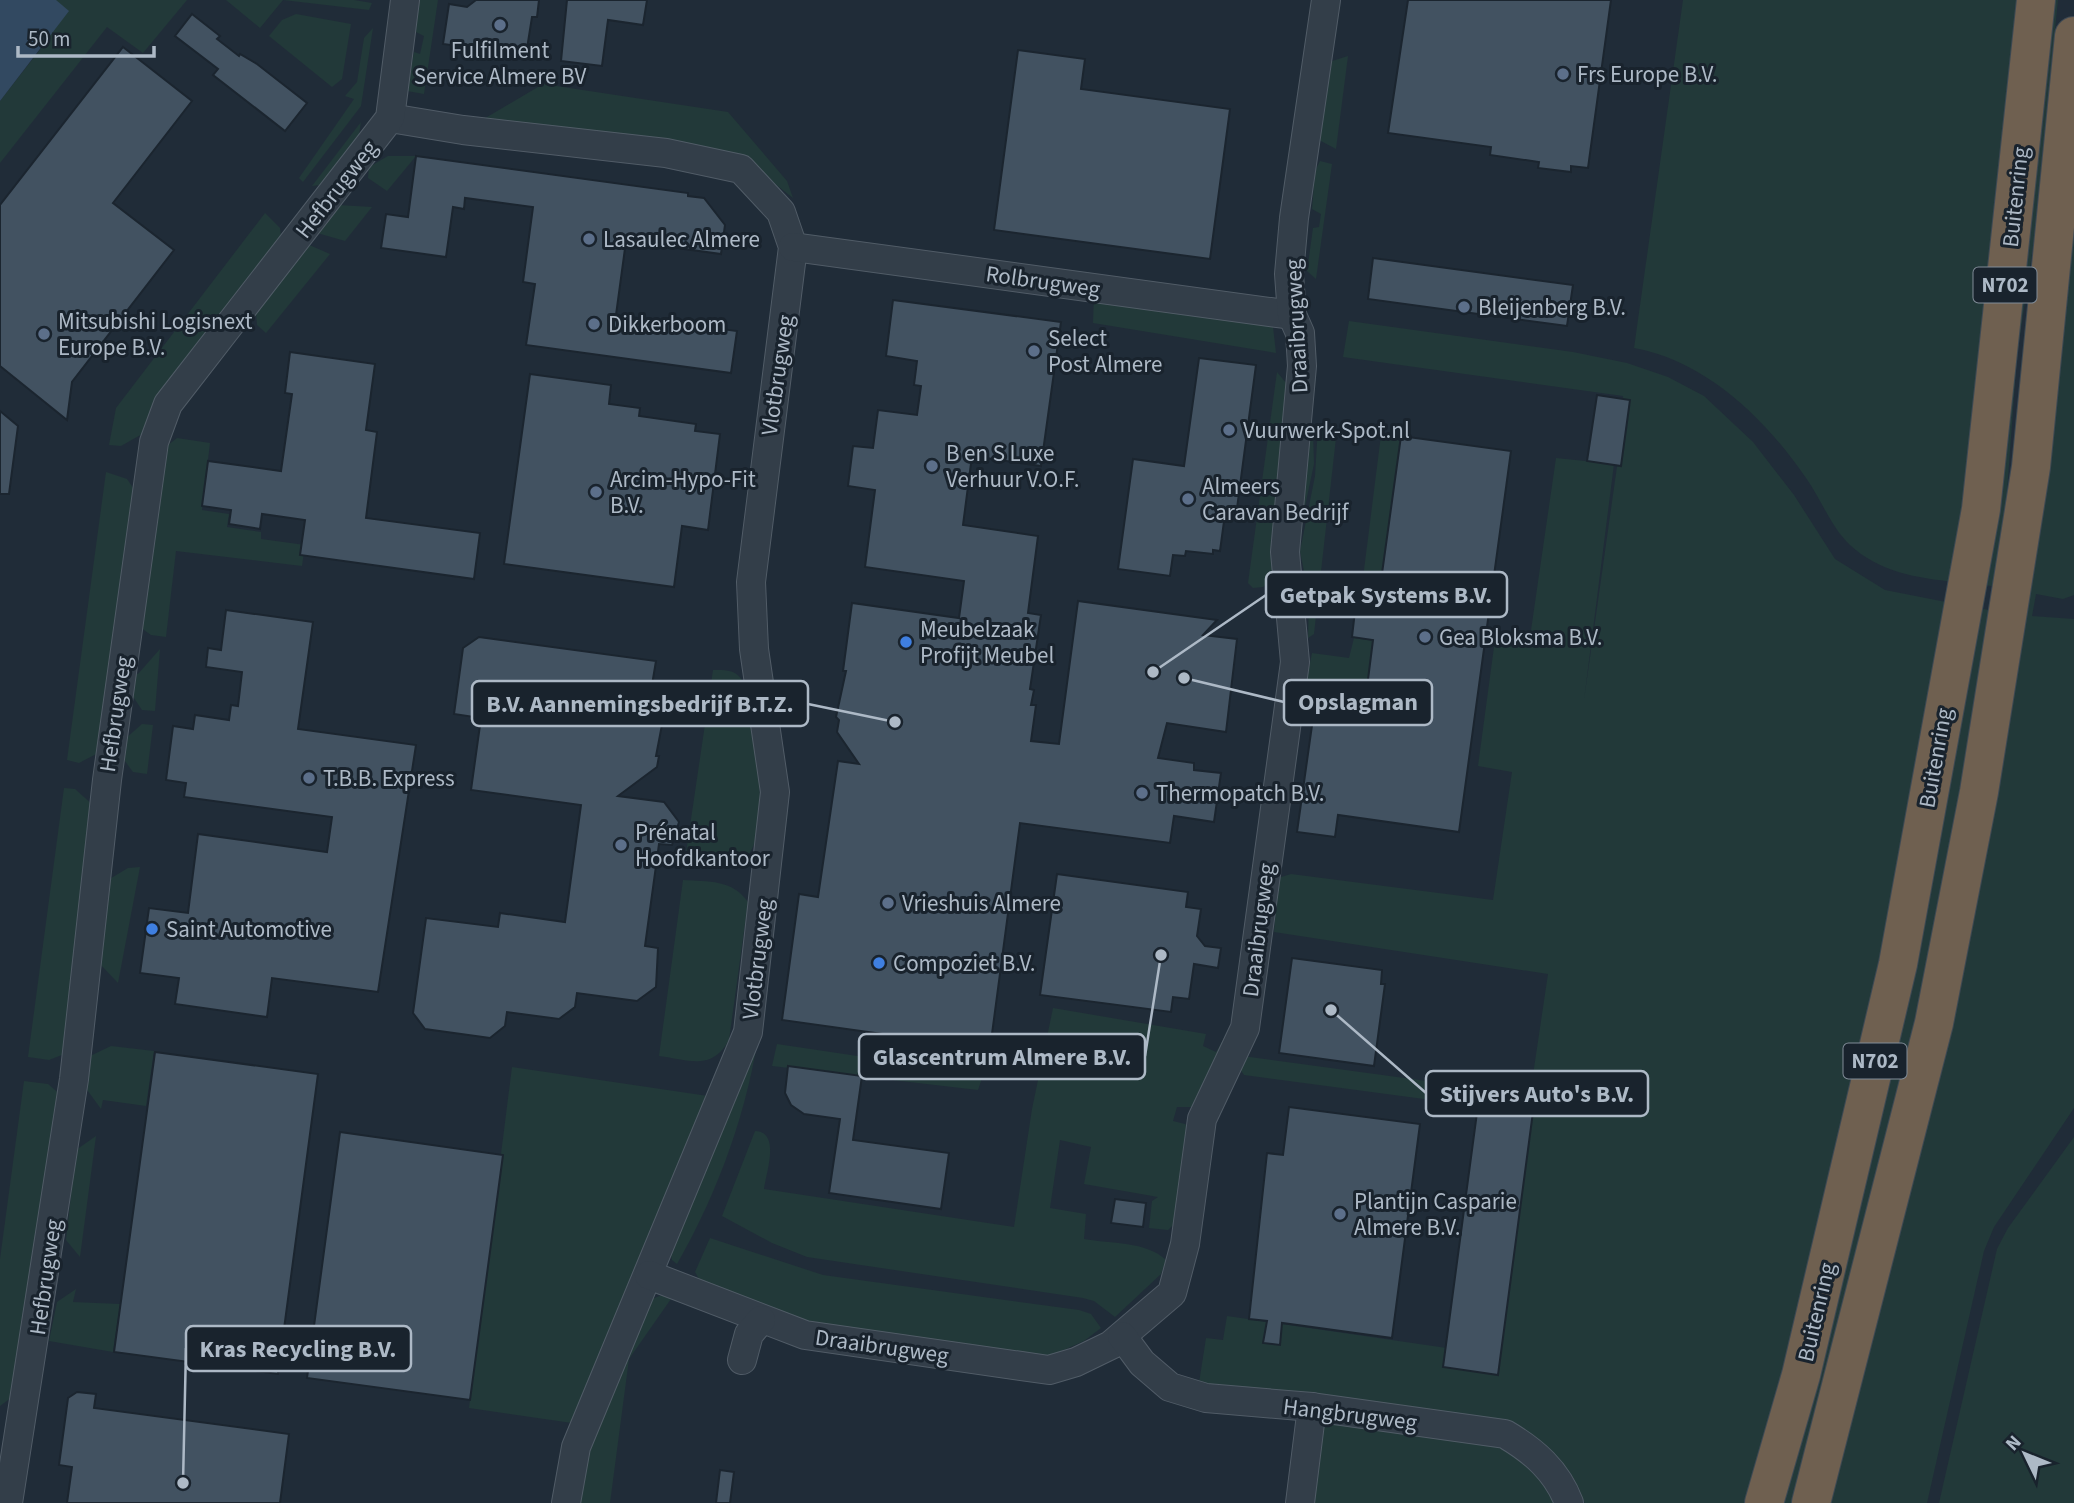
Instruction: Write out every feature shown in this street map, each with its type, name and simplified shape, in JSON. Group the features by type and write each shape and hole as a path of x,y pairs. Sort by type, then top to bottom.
{"highway":[{"name":"Buitenring","path":"1764,1503 1801,1375 1898,964 1980,509 2036,0"},
{"name":"Buitenring","path":"1811,1503 1934,1023 1979,792 2031,467 2074,36"}],"street":[{"name":"Hefbrugweg","path":"8,1503 11,1422 74,1079 107,780 154,442 168,404 390,118 405,0"},
{"name":"Draaibrugweg","path":"649,1275 805,1335 1049,1370 1076,1362 1122,1336 1172,1293 1183,1256 1202,1119 1242,1035 1251,992 1295,662 1285,552 1302,366 1300,333 1292,315 1289,274 1294,218 1325,0"},
{"name":"Vlotbrugweg","path":"390,118 463,130 666,153 741,169 781,212 793,247 751,582 754,649 775,792 748,1032 576,1447 566,1503"},
{"name":"Rolbrugweg","path":"793,247 1292,315"},
{"path":"742,1360 749,1334 761,1320"},
{"name":"Hangbrugweg","path":"1122,1336 1142,1363 1170,1387 1206,1398 1312,1407 1505,1434 1528,1447 1557,1477 1569,1503"},
{"path":"1300,1503 1312,1407"}],"green space":[{"path":"56,0 187,0 143,53 107,27 0,163 0,101 46,42"},
{"path":"226,0 283,0 260,28"},
{"path":"283,0 354,0 372,3 369,10"},
{"path":"417,0 438,0 424,94 407,91 414,52 420,54 424,36 416,32"},
{"path":"1683,0 2022,0 1955,582 1899,572 1861,554 1843,538 1790,456 1753,415 1732,396 1686,366 1661,355 1634,348"},
{"path":"2043,0 2058,0 2033,247 2017,356 2000,587 1975,584"},
{"path":"296,14 351,24 342,79 332,87 269,36 282,20"},
{"path":"373,28 361,106 303,182 299,178 354,99 345,96 357,82 364,38"},
{"path":"1348,56 1336,149 1319,140 1329,62"},
{"path":"543,84 728,112 787,181 793,198 752,166 482,120"},
{"path":"361,122 357,147 328,184 312,186"},
{"path":"388,156 416,156 387,191 368,178 369,167"},
{"path":"1320,161 1332,164 1316,279 1307,271 1313,228 1319,227 1321,214 1312,209 1315,171"},
{"path":"338,205 372,207 345,241 317,233"},
{"path":"265,213 280,228 282,244 144,433 121,446 109,445 116,408"},
{"path":"2074,219 2074,595 2063,599 2036,594 2032,616 2074,619 2074,1108 1994,1227 1984,1251 1927,1503 1819,1503"},
{"path":"307,244 330,254 266,333 257,325 256,312"},
{"path":"1094,295 1273,327 1276,353 1093,323"},
{"path":"1349,321 1573,352 1627,363 1668,377 1704,396 1753,442 1794,495 1835,559 1885,590 1951,603 1888,946 1752,1503 1585,1503 1571,1475 1554,1454 1481,1423 1199,1383 1206,1338 1223,1340 1227,1316 1481,1353 1514,1111 1244,1075 1235,1062 1235,1055 1530,1095 1548,974 1274,932 1278,878 1291,874 1493,900 1512,772 1478,766 1496,632 1530,637 1556,458 1614,464 1584,700 1624,417 1623,396 1343,357"},
{"path":"1277,372 1291,389 1276,577 1263,587 1253,588 1248,583"},
{"path":"1318,426 1337,429 1314,634 1308,638 1309,597 1300,551 1315,476"},
{"path":"1313,430 1314,464 1296,549 1307,606 1303,633 1290,565 1302,439"},
{"path":"1405,434 1385,588 1362,586 1381,435"},
{"path":"177,438 210,443 202,510 229,514 227,527 261,532 261,539 305,545 302,566 176,551 166,637 151,635 137,625 163,449"},
{"path":"106,472 127,479 136,492 102,751 79,763 67,760"},
{"path":"1971,607 1996,611 1919,1015 1798,1503 1773,1503"},
{"path":"1354,638 1375,641 1369,701 1303,698 1312,653 1349,658"},
{"path":"160,649 155,711 142,710 130,692 132,672 138,674"},
{"path":"713,670 737,674 748,697 757,759 760,808 758,830 752,848 742,861 686,853"},
{"path":"142,724 153,725 147,774 133,772 122,757 125,739"},
{"path":"64,788 75,789 94,806 67,1053 49,1060 28,1057"},
{"path":"140,867 118,983 100,964 108,880 128,868"},
{"path":"683,880 727,885 748,902 729,1040 715,1056 699,1061 659,1056"},
{"path":"1053,1008 1206,1034 1203,1046 1216,1052 1225,1036 1227,1043 1197,1107 1177,1107 1173,1121 1185,1124 1192,1131 1180,1218 1168,1230 1149,1228 1152,1201 1158,1197 1084,1184 1091,1147 1060,1140 1050,1208 1086,1214 1084,1239 1138,1246 1149,1249 1166,1260 1161,1274 1115,1317 1094,1301 1083,1298 807,1257 772,1243 722,1216 755,1131 768,1138 770,1146 764,1189 1014,1227 1032,1109"},
{"path":"760,1024 748,1086 730,1148 706,1207 677,1264 672,1260 670,1251 716,1137 723,1129"},
{"path":"777,1044 965,1072 974,1046 992,1048 978,1090 772,1066"},
{"path":"111,1046 154,1051 146,1106 103,1100 101,1109 85,1087 90,1056"},
{"path":"512,1067 708,1096 572,1423 469,1408"},
{"path":"24,1081 48,1084 62,1096 20,1391 0,1406 0,1259"},
{"path":"96,1136 80,1257 66,1240 76,1150"},
{"path":"2074,1137 2074,1503 1939,1503 1997,1249 2008,1228"},
{"path":"710,1238 823,1275 1079,1310 1091,1314 1101,1328 1084,1341 1048,1357 820,1328 699,1279 695,1272"},
{"path":"76,1289 73,1302 120,1304 113,1352 49,1341 57,1302"},
{"path":"665,1294 673,1296 629,1359 610,1503 575,1503 583,1452 649,1300"},
{"path":"1318,1415 1476,1436 1527,1460 1557,1503 1306,1503"}],"water":[{"path":"0,0 56,0 69,11 0,101"}],"building":[{"path":"476,0 539,0 537,17 532,17 526,55 443,44 449,4 467,7"},
{"path":"567,0 647,0 643,25 608,20 602,66 561,61"},
{"path":"1408,0 1611,0 1588,168 1571,166 1571,172 1538,168 1539,162 1490,155 1491,147 1388,133"},
{"path":"192,14 220,36 217,39 239,56 240,54 257,64 307,103 285,131 213,75 218,69 175,36"},
{"path":"123,47 192,101 113,203 174,250 72,382 67,420 0,366 0,205"},
{"path":"1018,50 1085,59 1081,89 1230,109 1210,259 994,230"},
{"path":"416,156 688,193 688,196 704,198 725,225 721,254 626,241 616,315 737,331 731,373 526,345 535,284 523,282 533,207 465,198 464,209 453,207 446,257 381,248 386,214 408,217"},
{"path":"1373,258 1573,285 1567,326 1368,299"},
{"path":"893,300 1061,322 1041,466 972,456 963,525 1038,536 1028,613 1041,615 1030,689 1034,690 1031,705 1036,705 1031,741 1059,744 1078,601 1217,620 1203,635 1237,639 1226,732 1167,723 1158,758 1194,763 1194,770 1221,773 1214,822 1174,816 1170,843 1020,823 990,1049 782,1020 799,894 818,897 838,761 859,764 837,732 839,720 836,717 846,671 843,671 852,603 959,618 964,581 865,567 875,490 848,486 853,446 873,448 878,410 917,415 921,386 914,385 917,361 886,356"},
{"path":"290,352 375,364 366,430 377,432 366,518 480,533 474,579 300,555 305,520 262,514 260,529 229,524 231,510 202,506 208,461 281,471 292,394 285,393"},
{"path":"1199,358 1256,365 1236,516 1225,514 1220,551 1213,550 1213,554 1186,551 1185,556 1173,555 1170,576 1118,569 1133,459 1184,466"},
{"path":"530,374 611,385 609,404 640,408 639,416 696,424 695,431 720,434 708,530 682,526 674,587 504,564"},
{"path":"1597,395 1630,400 1621,466 1587,461"},
{"path":"0,411 18,426 9,494 0,494"},
{"path":"1401,436 1511,451 1459,832 1338,815 1335,837 1297,832 1315,704 1364,711 1373,640 1352,637 1358,585 1380,588"},
{"path":"226,610 313,622 298,729 416,745 378,992 272,978 267,1017 175,1004 179,978 140,973 149,908 188,913 198,834 327,852 332,817 184,797 186,783 166,780 173,726 193,729 195,715 229,720 231,705 238,706 242,672 206,667 208,648 221,650"},
{"path":"479,637 656,661 652,685 666,704 656,756 659,756 657,767 618,796 664,802 679,822 672,845 659,844 645,946 658,948 656,987 637,1001 577,993 575,1007 559,1019 507,1012 505,1026 490,1038 425,1029 413,1013 426,918 498,927 500,913 565,922 581,805 471,790 481,718 454,714 463,648"},
{"path":"1057,874 1188,892 1186,907 1201,909 1197,936 1205,946 1221,948 1218,968 1194,964 1189,999 1173,997 1171,1012 1040,995"},
{"path":"1292,958 1382,970 1381,984 1385,984 1374,1066 1279,1053"},
{"path":"155,1052 318,1074 278,1374 114,1352"},
{"path":"788,1066 862,1076 853,1140 949,1153 941,1209 829,1193 840,1119 804,1114 791,1105 785,1093"},
{"path":"1478,1105 1533,1112 1498,1375 1443,1367"},
{"path":"1289,1107 1420,1124 1392,1338 1282,1323 1280,1345 1263,1343 1267,1321 1249,1319 1267,1153 1283,1155"},
{"path":"340,1132 503,1155 470,1400 307,1378"},
{"path":"1115,1199 1146,1203 1143,1227 1111,1223"},
{"path":"77,1392 96,1394 94,1408 289,1434 280,1503 67,1503 72,1467 59,1465 68,1398"},
{"path":"720,1470 734,1472 730,1503 716,1503"}],"place":[{"name":"Fulfilment Service Almere BV","path":"500,25"},
{"name":"Frs Europe B.V.","path":"1563,74"},
{"name":"Lasaulec Almere","path":"589,239"},
{"name":"Bleijenberg B.V.","path":"1464,307"},
{"name":"Dikkerboom","path":"594,324"},
{"name":"Mitsubishi Logisnext Europe B.V.","path":"44,334"},
{"name":"Select Post Almere","path":"1034,351"},
{"name":"Vuurwerk-Spot.nl","path":"1229,430"},
{"name":"B en S Luxe Verhuur V.O.F.","path":"932,466"},
{"name":"Arcim-Hypo-Fit B.V.","path":"596,492"},
{"name":"Almeers Caravan Bedrijf","path":"1188,499"},
{"name":"Gea Bloksma B.V.","path":"1425,637"},
{"name":"Meubelzaak Profijt Meubel","path":"906,642"},
{"name":"Getpak Systems B.V.","path":"1153,672"},
{"name":"Opslagman","path":"1184,678"},
{"name":"B.V. Aannemingsbedrijf B.T.Z.","path":"895,722"},
{"name":"T.B.B. Express","path":"309,778"},
{"name":"Thermopatch B.V.","path":"1142,793"},
{"name":"Prénatal Hoofdkantoor","path":"621,845"},
{"name":"Vrieshuis Almere","path":"888,903"},
{"name":"Saint Automotive","path":"152,929"},
{"name":"Glascentrum Almere B.V.","path":"1161,955"},
{"name":"Compoziet B.V.","path":"879,963"},
{"name":"Stijvers Auto's B.V.","path":"1331,1010"},
{"name":"Plantijn Casparie Almere B.V.","path":"1340,1214"},
{"name":"Kras Recycling B.V.","path":"183,1483"}]}
